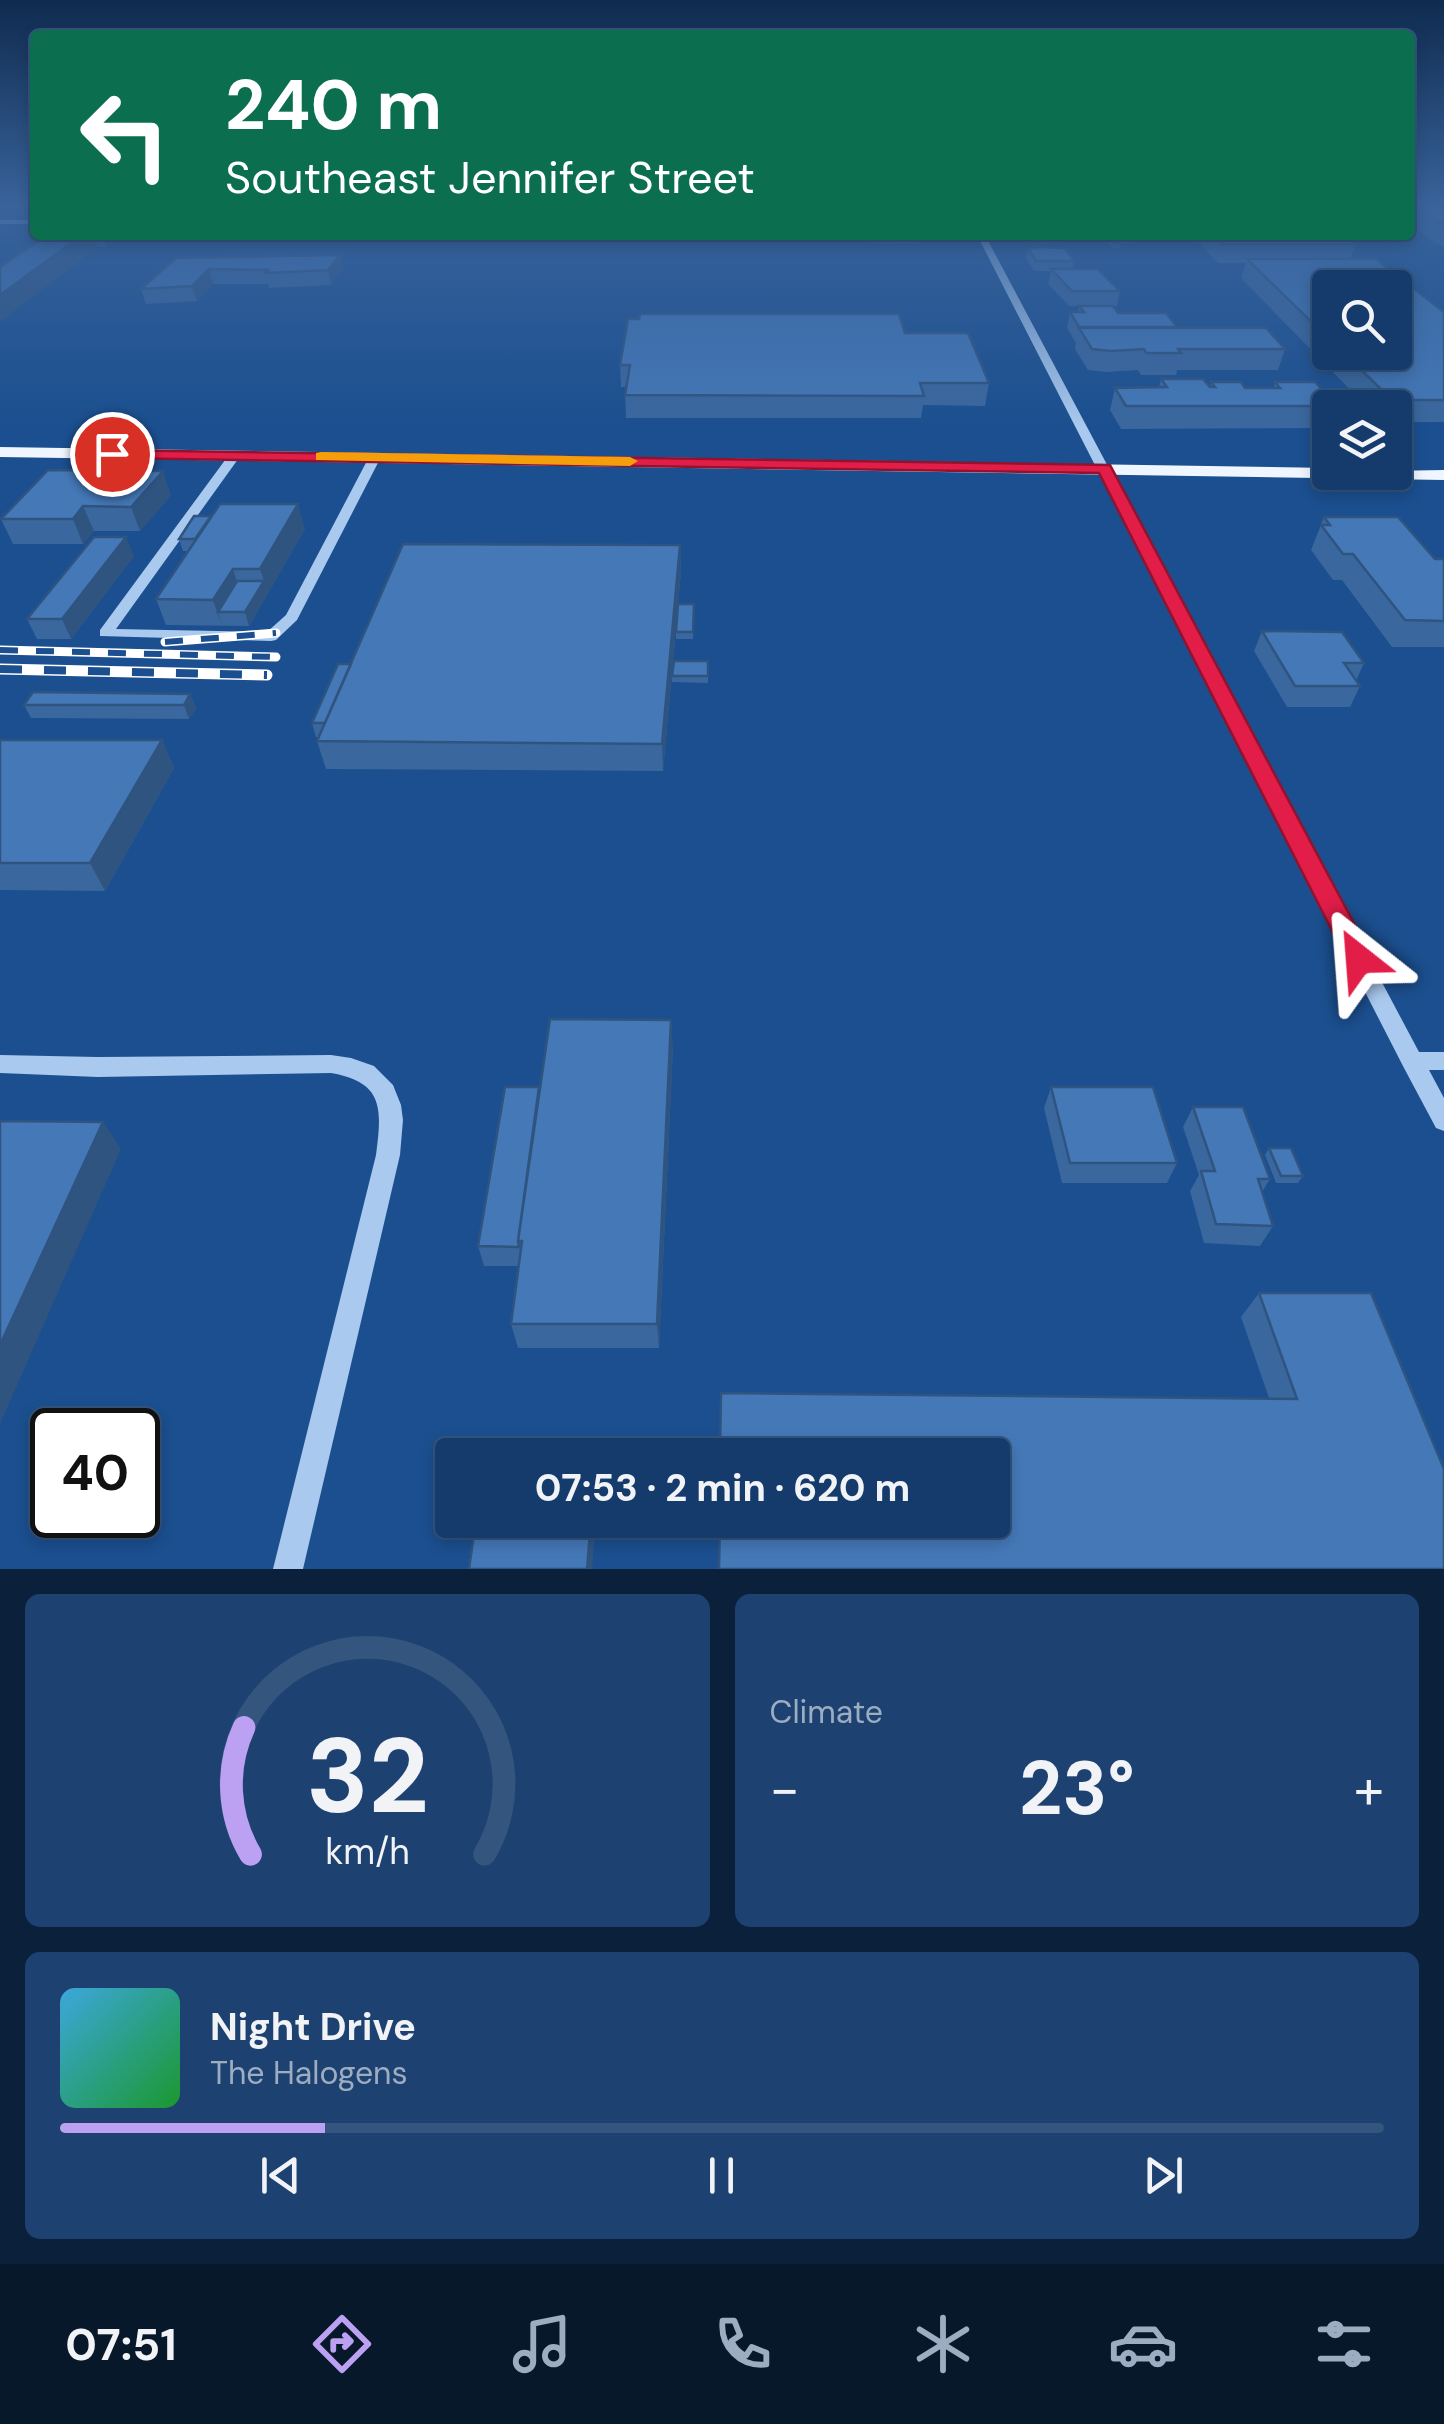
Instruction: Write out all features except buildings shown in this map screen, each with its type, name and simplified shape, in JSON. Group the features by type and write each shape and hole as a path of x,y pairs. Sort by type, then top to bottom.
{"main road":[{"path":"0,452 1444,476"}],"street":[{"path":"1006,280 1444,1121"},
{"path":"235,455 105,632 271,638 292,617 375,458"},
{"path":"1412,1060 1444,1061"},
{"path":"0,1064 98,1067 331,1064 357,1067 381,1084 392,1117 386,1166 288,1569"}],"railway":[{"path":"165,642 276,633"},
{"path":"0,650 276,657"},
{"path":"0,669 267,675"}],"slow traffic":[{"path":"321,457 630,461"}],"route":[{"path":"112,454 1105,469 1359,959"}]}
